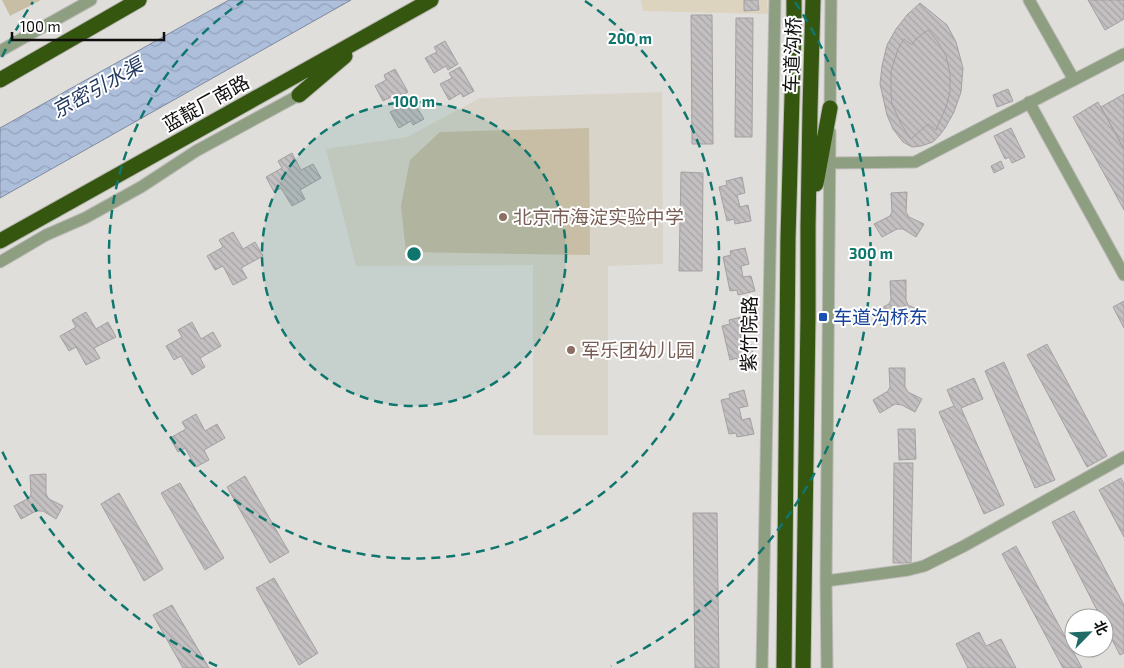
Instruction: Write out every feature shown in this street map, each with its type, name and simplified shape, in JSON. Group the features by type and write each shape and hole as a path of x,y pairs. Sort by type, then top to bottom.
{"highway":[{"path":"0,80 139,0"},
{"name":"蓝靛厂南路","path":"0,241 431,0"},
{"path":"782,0 794,27"},
{"name":"车道沟桥","path":"794,0 794,27"},
{"name":"车道沟桥","path":"808,227 813,0"},
{"name":"紫竹院路","path":"784,668 788,238 794,27"},
{"path":"299,95 369,35"},
{"path":"803,668 808,227 830,108"}],"street":[{"path":"0,51 91,0"},
{"name":"紫竹院路","path":"762,668 775,0"},
{"path":"828,668 826,580 831,0"},
{"path":"1029,0 1074,80"},
{"path":"831,163 915,162 1124,54"},
{"name":"蓝靛厂南路","path":"0,262 46,235 85,218 141,187 196,151 299,95"},
{"path":"1029,102 1124,275"},
{"path":"826,580 908,570 924,566 972,542 1124,457"}],"shaded area":[{"path":"2,0 41,0 10,16"},
{"path":"641,0 767,0 768,14 643,11"},
{"name":"北京市海淀实验中学","path":"662,92 663,264 608,266 608,435 533,435 533,265 356,266 326,149 407,137 480,98"},
{"path":"589,128 590,255 406,252 401,206 410,160 440,132"}],"water":[{"name":"京密引水渠","path":"229,0 351,0 0,198 0,128"}],"building":[{"path":"744,0 758,0 759,10 744,11"},
{"path":"1088,0 1124,0 1124,19 1105,30"},
{"path":"920,3 947,25 956,42 963,68 961,92 954,112 945,128 933,142 912,147 903,142 893,129 887,115 880,84 887,45 907,15"},
{"path":"691,15 712,15 713,144 692,144"},
{"path":"736,18 753,18 752,137 735,137"},
{"path":"928,30 946,56 950,73 950,92 936,130 928,124 911,139 901,124 892,104 891,71 898,49 904,39 912,45 916,39"},
{"path":"445,41 458,64 448,70 446,66 434,73 425,58 437,52 434,47"},
{"path":"460,67 474,91 463,97 461,93 449,100 440,84 452,78 449,73"},
{"path":"395,69 408,92 397,98 395,95 383,101 375,86 386,80 384,75"},
{"path":"1008,89 1013,101 997,107 993,95"},
{"path":"1124,94 1124,149 1101,107"},
{"path":"410,96 424,119 413,125 411,121 399,128 390,112 402,107 399,102"},
{"path":"1098,102 1124,149 1124,210 1073,117"},
{"path":"1011,128 1025,157 1012,163 1009,157 1005,159 994,136"},
{"path":"292,153 301,170 313,164 321,178 300,190 305,199 292,206 281,188 274,192 266,177 282,168 278,161"},
{"path":"1001,161 1004,168 994,173 991,166"},
{"path":"681,172 703,173 702,271 679,271"},
{"path":"742,177 745,193 737,195 740,207 748,205 751,221 735,224 734,219 727,221 719,187 727,185 726,181"},
{"path":"907,192 906,212 909,217 924,224 916,237 903,229 897,229 882,237 874,224 890,216 892,212 891,193"},
{"path":"233,232 243,249 255,242 263,256 241,268 247,278 233,285 223,266 215,270 207,256 223,247 219,240"},
{"path":"745,248 749,264 741,266 743,277 751,276 755,291 738,295 737,290 730,291 723,257 731,255 730,251"},
{"path":"906,280 906,300 908,305 923,312 915,325 896,317 881,325 874,312 889,304 891,300 890,281"},
{"path":"1124,301 1124,328 1113,307"},
{"path":"86,312 96,329 108,322 116,337 94,348 100,358 86,365 76,347 69,351 60,336 76,327 72,320"},
{"path":"745,316 748,333 740,334 743,346 751,344 754,360 738,363 737,358 730,360 722,326 730,324 729,320"},
{"path":"192,322 201,339 213,332 221,346 200,358 205,367 192,375 181,356 174,360 166,346 182,337 178,330"},
{"path":"1047,344 1107,456 1087,467 1027,355"},
{"path":"1004,362 1055,480 1035,488 985,371"},
{"path":"889,368 905,368 905,387 908,392 922,399 915,412 902,405 895,404 880,413 873,400 888,391 890,387"},
{"path":"974,378 983,399 961,408 1004,505 984,514 939,412 954,406 947,390"},
{"path":"744,390 748,406 739,408 742,420 750,418 754,434 737,437 736,433 729,434 721,400 730,398 729,394"},
{"path":"196,414 205,431 217,424 225,438 204,450 209,460 196,467 185,448 178,452 170,438 186,429 182,422"},
{"path":"898,429 915,429 916,459 899,460"},
{"path":"894,463 913,463 911,563 893,563"},
{"path":"46,474 46,494 49,499 63,506 56,519 43,511 36,511 21,519 14,506 29,498 31,494 30,475"},
{"path":"245,476 289,552 270,563 227,487"},
{"path":"1121,478 1124,484 1124,537 1099,490"},
{"path":"180,483 224,558 205,570 161,493"},
{"path":"119,493 163,569 144,581 101,504"},
{"path":"1074,511 1124,605 1124,653 1120,655 1114,643 1114,608 1096,608 1052,522"},
{"path":"693,513 717,513 719,668 695,668"},
{"path":"1016,546 1064,635 1064,658 1077,658 1082,668 1063,668 1002,554"},
{"path":"274,578 318,653 299,665 256,588"},
{"path":"172,605 209,668 183,668 153,615"},
{"path":"979,632 986,646 1001,639 1016,668 968,668 956,644"}],"place":[{"name":"北京市海淀实验中学","path":"503,217"},
{"name":"车道沟桥东","path":"823,317"},
{"name":"军乐团幼儿园","path":"571,350"}]}
